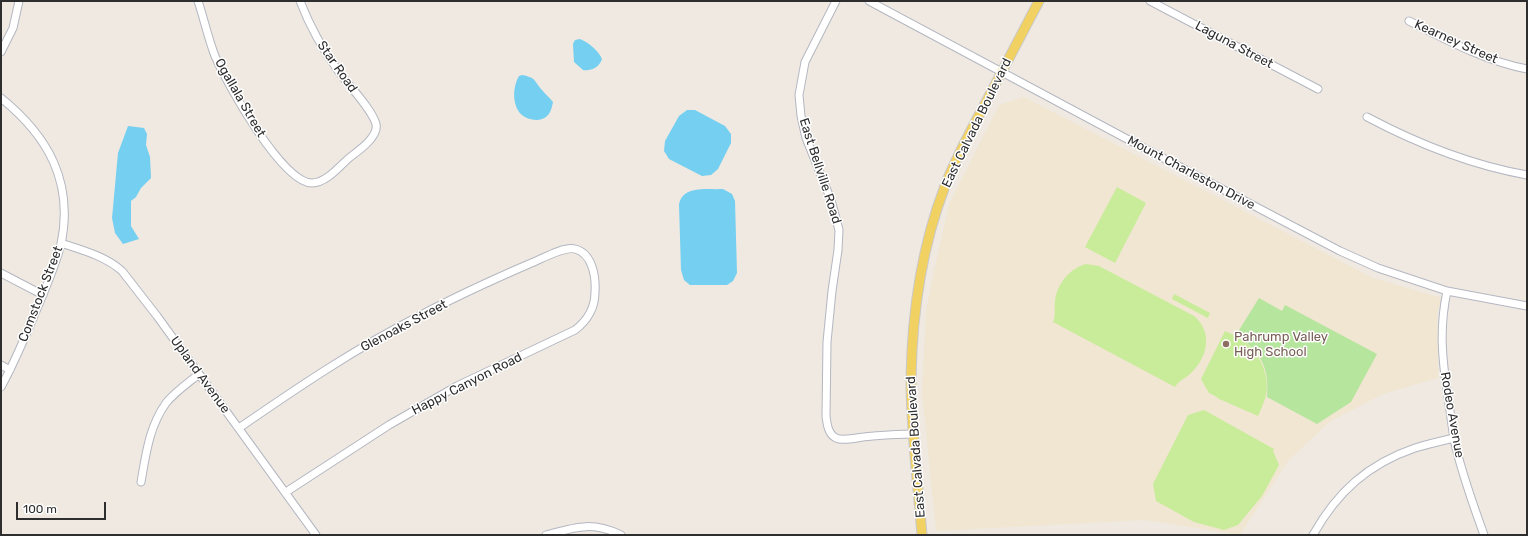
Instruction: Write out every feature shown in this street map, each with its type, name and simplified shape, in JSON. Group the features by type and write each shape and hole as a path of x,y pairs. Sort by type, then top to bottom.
{"main road":[{"name":"East Calvada Boulevard","path":"922,535 913,434 911,380 912,344 916,302 923,264 945,187 966,140 1039,1"}],"street":[{"path":"1,52 12,28 19,1"},
{"name":"Ogallala Street","path":"198,1 215,54 245,112 265,141 296,176 305,182 318,182 327,177 372,137 376,131"},
{"name":"Star Road","path":"300,1 317,41 374,119 376,131"},
{"name":"East Bellville Road","path":"836,1 805,62 799,95 806,138 831,200 839,230 827,342 827,427 835,438 841,439 913,434"},
{"name":"Mount Charleston Drive","path":"870,1 1134,143 1340,251 1378,268 1447,291 1527,306"},
{"name":"Laguna Street","path":"1150,1 1318,89"},
{"name":"Kearney Street","path":"1409,21 1470,52 1527,69"},
{"name":"Comstock Street","path":"1,98 19,112 31,125 52,159 61,183 63,204 61,244 42,294 10,370 1,387"},
{"path":"1367,117 1397,133 1451,155 1478,164 1527,175"},
{"name":"Upland Avenue","path":"61,244 97,255 116,265 122,271 157,316 316,535"},
{"name":"Glenoaks Street","path":"239,428 339,362 420,315 560,251 568,248 581,251"},
{"name":"Happy Canyon Road","path":"286,492 388,425 436,397 495,367 575,330 583,324 590,315 594,304 596,288 593,268 589,259 581,251"},
{"path":"1,273 42,294"},
{"name":"Rodeo Avenue","path":"1447,291 1443,310 1441,334 1443,363 1454,438 1466,483 1484,535"},
{"path":"1,365 10,370"},
{"path":"141,482 150,434 156,420 167,403 177,392 199,374"},
{"path":"1313,535 1335,501 1363,475 1399,454 1454,438"},
{"path":"546,535 588,526 611,530 621,535"}],"shaded area":[{"name":"Pahrump Valley High School","path":"1024,97 1373,278 1442,298 1437,313 1438,378 1383,394 1329,422 1288,461 1240,535 1145,520 936,531 922,392 926,311 934,271 949,204 999,105"}],"green space":[{"path":"1117,187 1146,203 1115,263 1085,247"},
{"path":"1086,264 1099,266 1194,316 1200,322 1206,337 1206,344 1201,360 1197,367 1175,387 1053,322 1056,295 1061,283 1069,273"},
{"path":"1174,294 1210,313 1208,318 1172,299"},
{"path":"1259,298 1282,311 1285,305 1377,354 1351,402 1317,424 1267,397 1267,377 1262,361 1251,347 1236,335"},
{"path":"1225,331 1241,339 1252,348 1261,361 1266,376 1267,392 1258,416 1209,393 1201,379"},
{"path":"1204,410 1274,449 1273,451 1279,465 1262,496 1238,525 1224,530 1194,522 1156,501 1153,484 1188,415"}],"water":[{"path":"580,39 593,47 602,59 599,65 589,70 583,70 574,62 573,44 575,40"},
{"path":"522,75 530,77 534,80 553,102 549,113 544,118 533,120 525,117 519,112 515,104 514,94 517,80 519,76"},
{"path":"687,110 695,110 725,126 731,134 731,143 718,169 711,175 702,176 669,159 664,151 665,141 679,116"},
{"path":"128,126 144,128 147,134 146,145 150,157 151,178 131,201 131,226 139,239 123,244 115,233 112,218 118,153"},
{"path":"703,189 723,189 732,194 735,201 737,273 733,281 727,285 690,285 684,280 681,270 679,205 681,199 690,191"}],"place":[{"name":"Pahrump Valley High School","path":"1226,344"}]}
